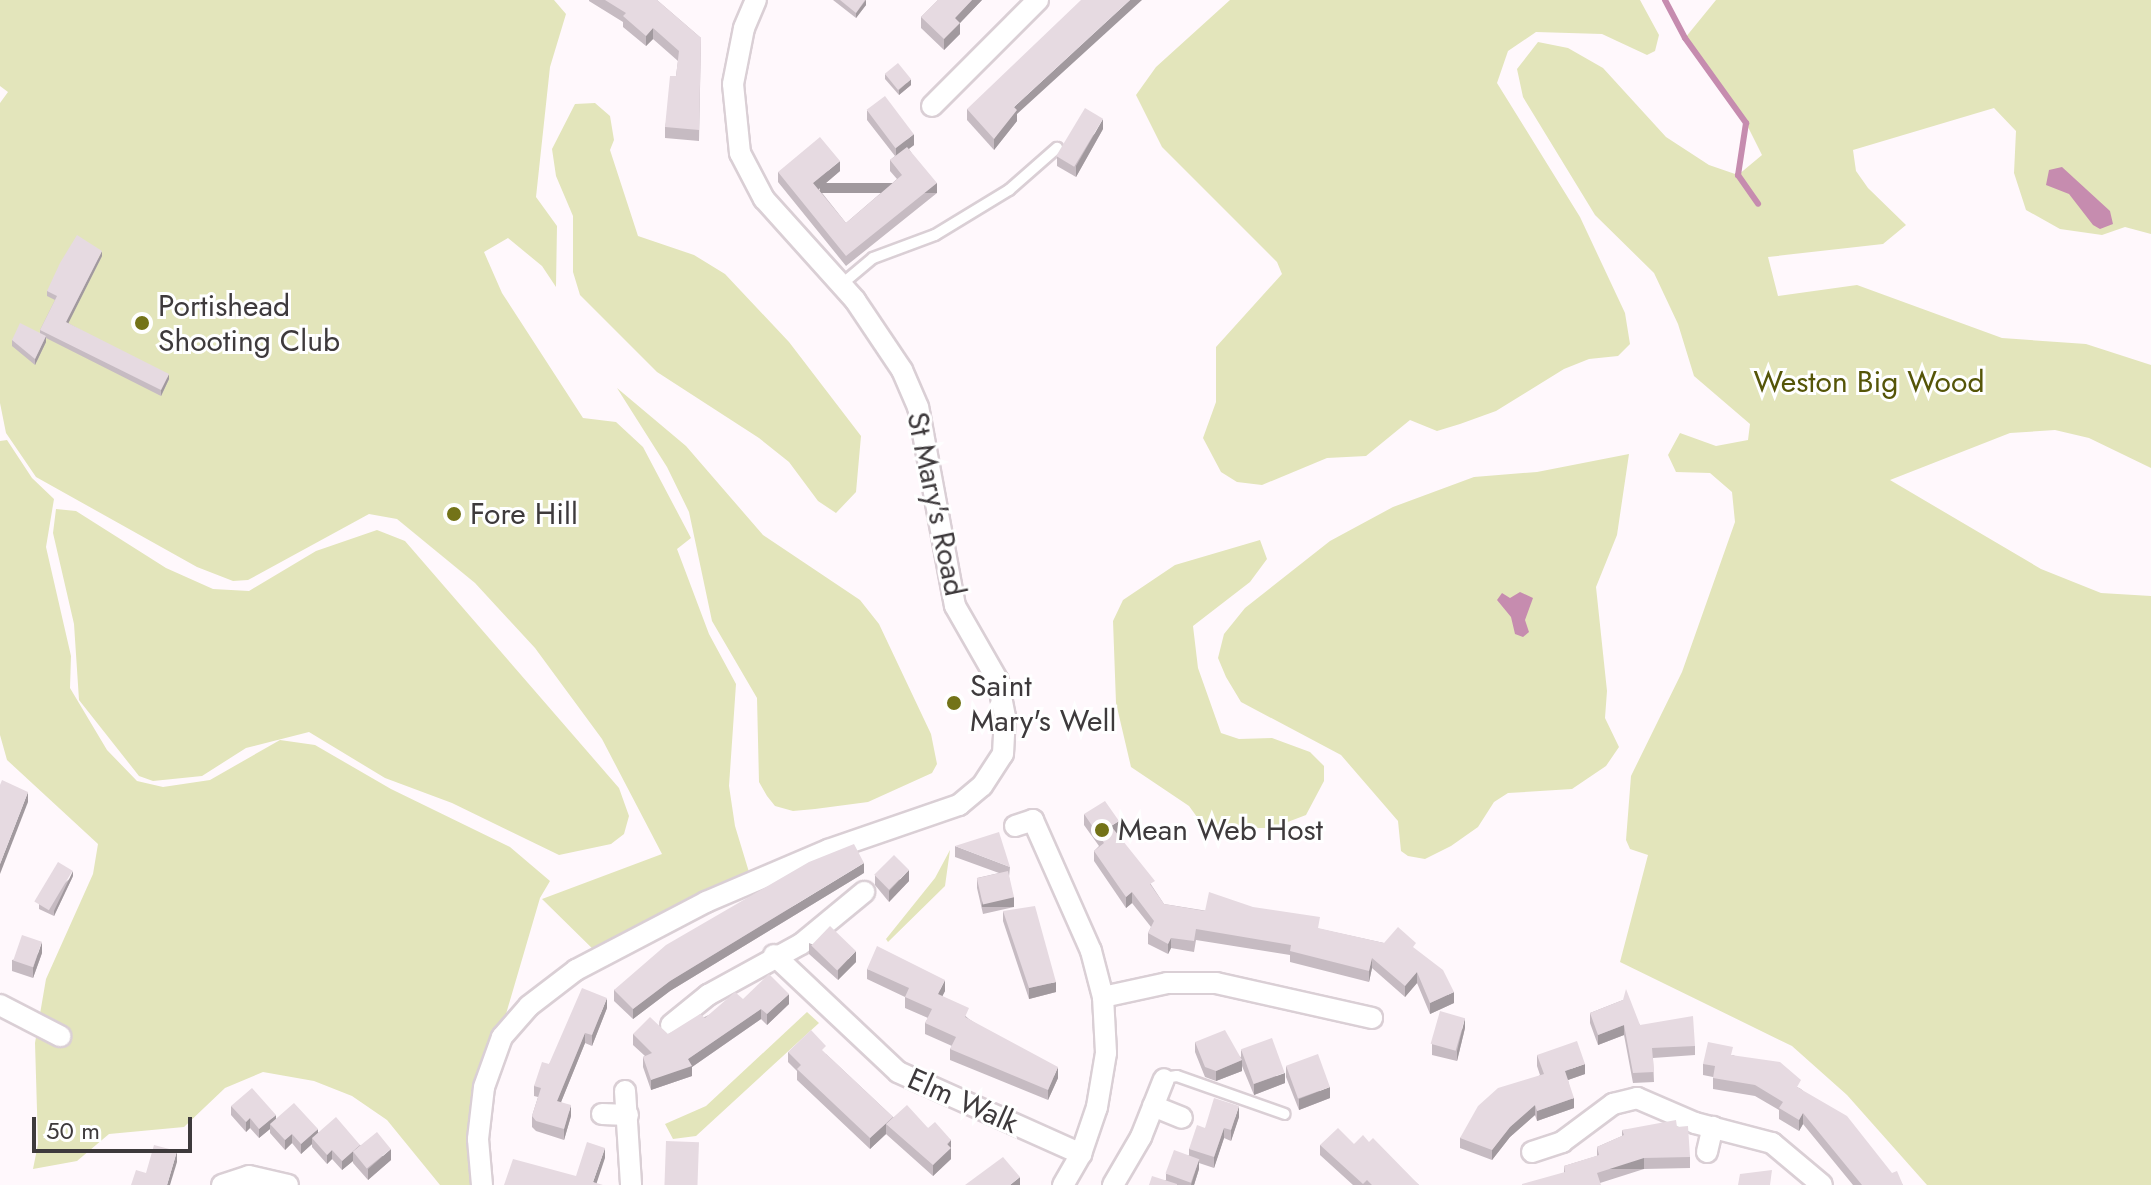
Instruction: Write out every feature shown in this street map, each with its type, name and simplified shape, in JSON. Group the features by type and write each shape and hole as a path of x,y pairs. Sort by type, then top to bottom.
{"street":[{"name":"St Mary's Road","path":"482,1185 478,1139 484,1087 502,1037 529,1006 576,970 706,902 828,850 959,805 982,786 1003,754 1005,717 998,681 955,606 944,567 918,407 886,343 846,288 764,199 740,153 733,84 753,1"},
{"path":"932,106 1035,2"},
{"path":"1015,826 1033,820 1091,951 1103,997 1105,1069 1081,1154 1063,1185"},
{"path":"671,1025 708,995 774,955 801,944 864,892"},
{"name":"Elm Walk","path":"774,955 863,1025 898,1072 1081,1154"},
{"path":"1103,997 1167,983 1216,983 1348,1024 1372,1018"},
{"path":"0,1005 60,1036"},
{"path":"1113,1185 1164,1079"},
{"path":"625,1091 631,1185"},
{"path":"1544,1153 1613,1104 1633,1098 1713,1127 1745,1132 1780,1146 1822,1185"},
{"path":"1153,1106 1182,1118"},
{"path":"602,1114 628,1115"},
{"path":"1707,1152 1713,1127"},
{"path":"222,1185 249,1176 288,1185"}],"lane":[{"path":"846,288 873,258 935,235 1009,190 1057,148"},
{"path":"1164,1079 1177,1076 1285,1114"}],"green space":[{"path":"0,0 554,0 566,14 550,67 536,197 557,226 556,287 542,266 508,238 484,252 502,293 583,418 616,422 643,447 691,538 677,549 709,634 736,684 729,786 735,826 752,882 601,957 542,899 662,854 602,739 535,648 475,583 397,519 369,514 248,580 233,581 197,567 36,477 6,433 0,403 0,103 8,92 0,86"},
{"path":"1230,0 1640,0 1659,35 1655,51 1647,55 1602,34 1536,32 1508,51 1497,83 1580,217 1625,313 1630,344 1618,356 1589,359 1564,369 1496,411 1460,424 1437,431 1410,420 1366,456 1327,458 1262,485 1237,482 1221,472 1203,438 1216,402 1216,347 1282,274 1277,262 1162,147 1136,95 1156,67"},
{"name":"Weston Big Wood","path":"1716,0 2151,0 2151,234 2125,227 2102,235 2060,229 2026,210 2014,173 2016,131 1994,108 1853,150 1856,171 1868,188 1906,225 1883,244 1768,257 1778,296 1857,285 2002,338 2086,344 2151,365 2151,468 2089,438 2055,430 2010,433 1890,480 2041,569 2101,593 2151,596 2151,1185 1927,1185 1847,1095 1792,1046 1620,962 1648,855 1630,849 1626,840 1631,776 1682,672 1735,522 1732,492 1710,473 1676,472 1668,455 1680,433 1716,446 1748,440 1750,424 1694,376 1678,324 1654,273 1595,215 1523,97 1517,69 1538,42 1568,48 1603,68 1666,137 1709,165 1738,175 1762,155 1746,123 1685,38"},
{"path":"595,103 610,116 614,140 610,150 638,236 694,255 725,274 789,342 861,436 856,492 836,513 818,501 789,462 759,438 657,372 580,295 573,272 573,216 556,176 552,149 575,104"},
{"path":"617,388 686,446 763,535 860,600 879,624 931,734 937,764 932,773 868,802 793,811 775,806 759,782 757,698 712,621 689,512 667,467"},
{"path":"7,440 32,478 54,499 46,547 71,656 70,688 107,750 137,781 163,787 210,780 280,740 315,745 391,789 510,847 550,881 540,898 506,1014 483,1056 474,1094 474,1185 440,1185 387,1120 352,1096 314,1081 263,1072 225,1088 184,1127 109,1134 77,1161 33,1169 38,1144 35,1043 46,979 93,874 98,844 7,760 0,735 0,441"},
{"path":"1629,454 1617,535 1596,587 1607,691 1605,718 1619,747 1606,766 1572,789 1508,793 1494,802 1478,827 1451,846 1425,859 1408,856 1401,851 1398,821 1341,755 1241,702 1226,677 1218,658 1224,634 1245,608 1330,541 1393,507 1474,477 1537,472"},
{"path":"56,509 76,511 166,568 213,589 249,591 316,551 377,530 405,541 619,788 629,816 624,834 611,844 559,855 452,803 385,778 309,732 246,748 202,776 153,781 139,776 79,700 74,624 53,533"},
{"path":"1260,540 1267,559 1250,582 1193,626 1198,668 1221,733 1239,739 1272,738 1310,752 1324,766 1324,781 1306,815 1272,828 1205,828 1189,806 1131,767 1116,703 1113,621 1123,600 1175,565"},
{"path":"950,850 945,886 888,942 886,939 935,878"},
{"path":"807,1012 819,1023 696,1136 673,1139 665,1124 706,1106"}],"shaded area":[{"path":"2062,167 2110,211 2113,224 2100,229 2093,225 2069,194 2046,185 2049,170"},
{"path":"1520,592 1533,598 1525,620 1529,632 1523,637 1515,634 1511,617 1497,600 1502,593 1510,598"}],"building":[{"path":"605,0 657,0 701,38 699,130 665,127 670,76 676,76 679,51 653,28 646,36 623,16 626,13"},
{"path":"840,0 865,0 856,13"},
{"path":"938,0 972,0 955,18 960,23 944,39 921,17"},
{"path":"1081,0 1130,0 1014,107 1017,110 994,139 967,109"},
{"path":"898,63 911,79 898,90 885,74"},
{"path":"885,96 914,134 896,148 867,110"},
{"path":"1085,108 1103,119 1074,167 1056,156"},
{"path":"820,137 840,161 813,183 846,223 902,175 890,160 907,147 937,183 846,256 778,172"},
{"path":"77,235 102,251 66,322 169,374 161,390 40,330 57,296 47,291"},
{"path":"20,323 46,336 35,359 12,340"},
{"path":"2,780 28,792 0,864 0,785"},
{"path":"1105,801 1119,821 1111,826 1155,881 1150,884 1164,904 1205,911 1209,892 1253,907 1320,917 1318,928 1384,943 1398,927 1416,943 1413,947 1443,970 1454,992 1430,1003 1417,972 1405,986 1372,958 1369,971 1290,951 1291,945 1196,929 1194,941 1171,938 1168,944 1148,933 1154,921 1132,892 1126,897 1094,851 1104,843 1084,814"},
{"path":"999,832 1010,867 955,846"},
{"path":"854,844 864,863 670,981 633,1009 614,990 666,945 809,862"},
{"path":"894,855 909,870 889,890 874,875"},
{"path":"58,862 73,871 49,910 34,901"},
{"path":"1008,871 1014,897 983,905 977,878"},
{"path":"1035,906 1056,982 1029,988 1003,911"},
{"path":"830,926 856,951 837,970 811,945"},
{"path":"22,935 42,942 33,967 13,961"},
{"path":"877,946 945,980 938,994 969,1008 965,1017 1058,1067 1048,1090 950,1049 956,1037 925,1023 932,1009 905,997 909,988 867,969"},
{"path":"769,974 789,994 767,1014 761,1009 688,1059 692,1066 651,1080 643,1057 652,1053 633,1034 650,1017 668,1034 700,1014 705,1018 735,992 743,999"},
{"path":"582,988 607,998 592,1035 585,1033 557,1101 571,1105 564,1129 536,1121 532,1116 541,1088 534,1086 542,1062 549,1064"},
{"path":"1626,989 1640,1025 1693,1016 1695,1046 1652,1048 1654,1072 1633,1073 1624,1025 1598,1035 1590,1013 1623,1000"},
{"path":"1440,1011 1465,1018 1456,1051 1431,1044"},
{"path":"811,1030 826,1046 822,1050 893,1117 870,1138 797,1069 801,1065 788,1052"},
{"path":"1225,1030 1242,1060 1216,1071 1205,1067 1195,1042"},
{"path":"1272,1038 1285,1073 1254,1084 1241,1049"},
{"path":"1577,1041 1585,1064 1565,1071 1574,1098 1537,1111 1535,1105 1510,1127 1492,1150 1460,1138 1478,1106 1498,1088 1544,1074 1537,1055"},
{"path":"1708,1042 1733,1047 1731,1055 1780,1062 1801,1080 1797,1087 1847,1116 1892,1173 1897,1171 1903,1185 1862,1185 1803,1113 1799,1120 1779,1108 1783,1102 1755,1085 1713,1078 1715,1066 1703,1064"},
{"path":"1318,1054 1330,1087 1298,1099 1286,1066"},
{"path":"252,1088 276,1115 259,1129 250,1118 246,1122 231,1106"},
{"path":"1214,1098 1239,1106 1231,1130 1224,1128 1214,1157 1189,1149 1197,1125 1205,1128"},
{"path":"294,1103 318,1129 301,1144 292,1134 285,1140 270,1124"},
{"path":"907,1105 928,1128 935,1122 951,1140 947,1144 951,1148 933,1165 886,1124"},
{"path":"336,1117 360,1145 342,1161 332,1150 327,1155 312,1138"},
{"path":"1676,1120 1677,1127 1688,1126 1690,1157 1644,1158 1597,1173 1601,1185 1522,1185 1565,1172 1564,1166 1599,1155 1597,1147 1624,1135 1622,1130"},
{"path":"1338,1128 1354,1144 1363,1135 1369,1142 1373,1138 1419,1185 1372,1185 1367,1180 1363,1184 1320,1145"},
{"path":"377,1132 391,1149 367,1169 353,1152"},
{"path":"666,1141 699,1142 697,1185 664,1185"},
{"path":"587,1142 605,1148 593,1182 603,1185 504,1185 513,1159 576,1176"},
{"path":"154,1145 177,1151 167,1185 131,1185 136,1170 146,1173"},
{"path":"1174,1150 1199,1159 1191,1183 1165,1173"},
{"path":"1003,1157 1020,1177 1010,1185 965,1185"},
{"path":"1772,1170 1770,1185 1738,1185 1740,1174"},
{"path":"1152,1176 1177,1184 1177,1185 1149,1185"}],"waterway":[{"path":"1665,0 1685,38 1746,123 1738,175 1758,204"}],"place":[{"name":"Portishead Shooting Club","path":"142,323"},
{"name":"Fore Hill","path":"454,514"},
{"name":"Saint Mary's Well","path":"954,703"},
{"name":"Mean Web Host","path":"1102,830"}]}
